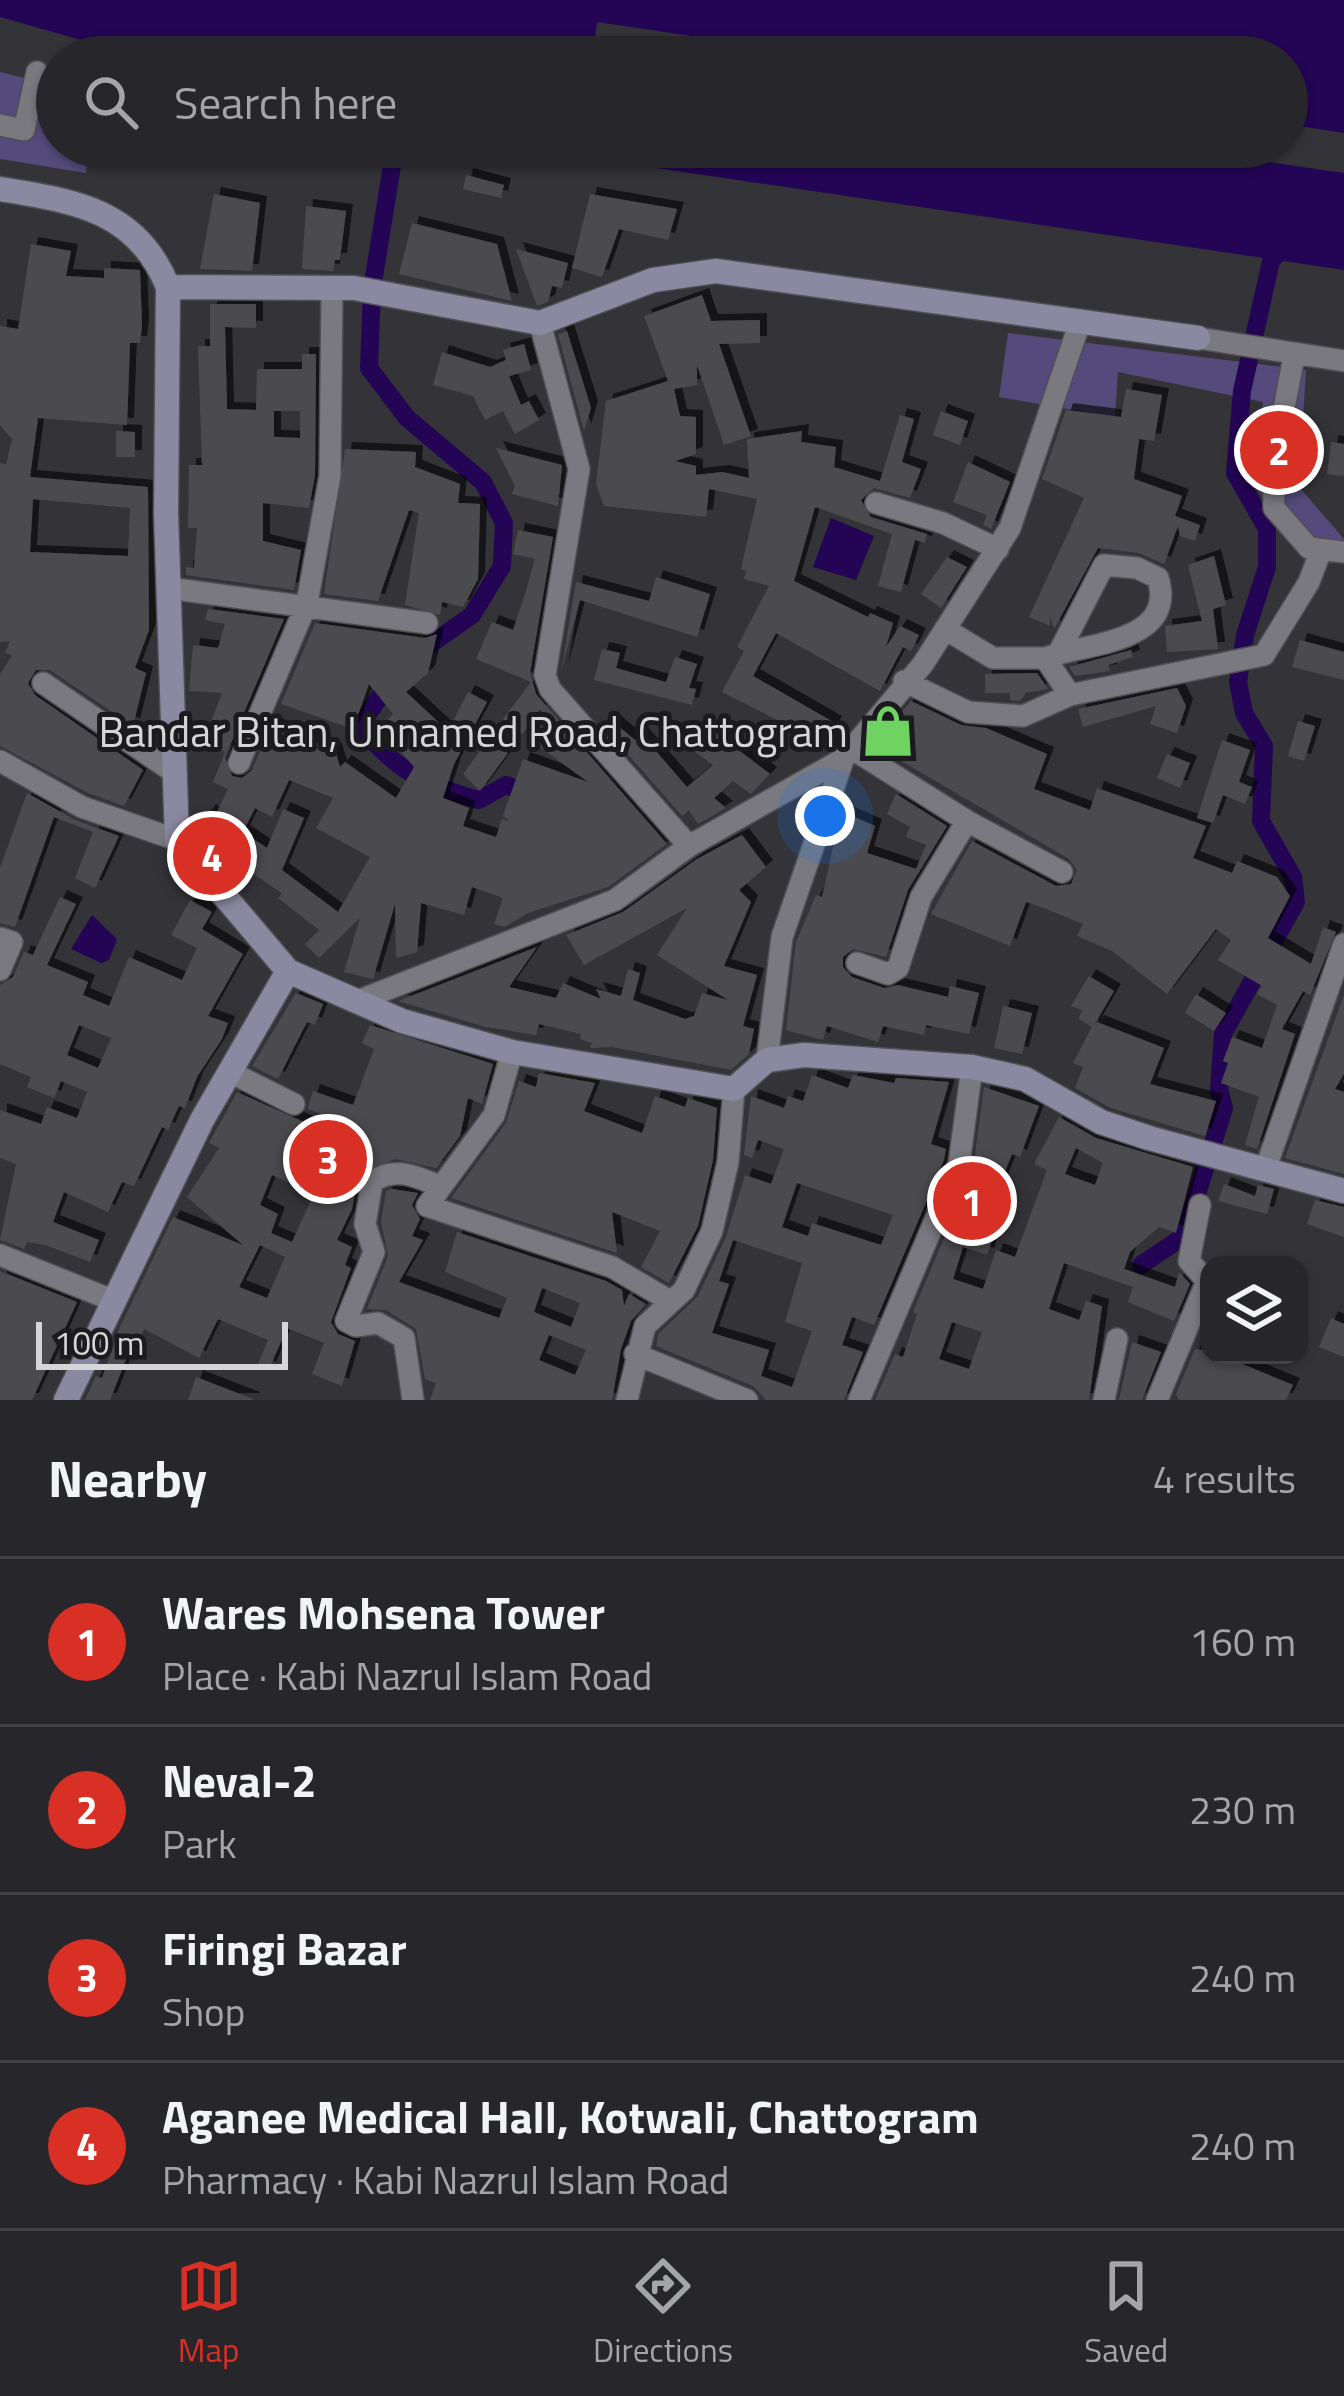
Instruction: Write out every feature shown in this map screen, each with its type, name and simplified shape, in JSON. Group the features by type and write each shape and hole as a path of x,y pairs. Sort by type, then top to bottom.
{"main road":[{"path":"0,188 84,203 128,229 159,264 168,287 168,588 177,840 288,971 403,1022 512,1052 734,1089 767,1060 847,1055 972,1067 1025,1079 1100,1122 1206,1156 1344,1191"},
{"path":"168,287 398,293 539,323 653,280 716,271 1198,338"},
{"path":"66,1400 112,1300 288,971"}],"street":[{"path":"0,125 24,130 36,77"},
{"path":"239,763 307,603 330,476 343,288"},
{"path":"767,1060 782,937 849,754 904,681 923,664 998,549 1080,322"},
{"path":"539,323 580,469 545,675 550,688 689,846"},
{"path":"1198,338 1344,361"},
{"path":"1290,355 1273,466 1274,508 1292,532 1320,553 1344,552"},
{"path":"876,503 943,523 998,549"},
{"path":"904,681 968,712 1023,716 1070,695 1264,656 1309,582 1320,553"},
{"path":"945,628 993,658 1052,656 1142,632 1159,610 1163,595 1159,578 1137,568 1104,566 1052,656"},
{"path":"168,588 307,603 427,623"},
{"path":"1052,656 1070,695"},
{"path":"44,683 172,771"},
{"path":"355,1002 616,901 689,846 849,754"},
{"path":"849,754 1062,872"},
{"path":"0,761 82,806 177,840"},
{"path":"857,963 888,974 898,968 921,897 967,821"},
{"path":"0,970 6,940"},
{"path":"1265,1170 1344,944"},
{"path":"512,1052 494,1115 427,1203 430,1208 612,1267 670,1301"},
{"path":"859,1400 959,1164 972,1067"},
{"path":"230,1072 294,1104"},
{"path":"627,1400 634,1354 645,1326 685,1290 712,1231 728,1162 734,1089"},
{"path":"413,1400 404,1338 378,1323 356,1326 346,1321 374,1252 365,1224 372,1182 385,1172 439,1186"},
{"path":"1157,1400 1208,1281 1189,1265 1200,1204"},
{"path":"0,1255 112,1300"},
{"path":"1104,1400 1117,1339"},
{"path":"634,1354 747,1400"}],"shaded area":[{"path":"0,0 1344,0 1344,270 657,168 1308,168 1308,36 67,36 0,17"},
{"path":"0,72 36,81 36,165 0,159"},
{"path":"1008,333 1306,370 1299,487 1344,539 1344,559 1305,560 1253,484 1263,402 1118,372 1115,417 999,397"},
{"path":"831,518 874,536 856,580 813,567"},
{"path":"92,915 117,939 109,960 101,963 71,949"}],"pier":[{"path":"597,22 691,36 595,36"},
{"path":"1308,127 1344,133 1344,173 1308,168"}],"building":[{"path":"466,175 504,185 501,198 463,189"},
{"path":"214,194 260,203 252,271 200,269"},
{"path":"590,194 677,209 668,240 619,229 602,277 572,268"},
{"path":"306,206 346,211 340,260 335,260 333,271 302,269"},
{"path":"412,223 497,244 512,301 399,274"},
{"path":"31,244 71,251 66,276 104,278 104,268 140,270 142,326 140,343 130,343 127,425 38,418 30,477 148,487 149,630 135,668 146,673 133,726 50,670 36,670 28,683 35,695 143,770 124,806 88,793 0,746 0,675 12,655 5,653 10,641 0,642 0,463 6,464 12,439 0,425 0,326 18,329","holes":["33,499 130,508 128,556 30,552"]},
{"path":"516,249 568,263 562,288 552,286 548,302 537,306"},
{"path":"702,295 711,321 760,320 760,343 719,344 751,436 724,445 697,365 697,385 674,389 680,416 696,417 696,454 675,461 696,466 696,475 722,472 749,478 747,439 802,431 801,442 836,447 834,467 880,481 900,415 914,419 902,462 921,469 910,498 874,488 861,500 871,517 927,534 925,543 915,540 901,592 878,586 892,534 815,507 794,581 868,617 870,613 893,623 886,647 900,626 919,635 911,651 903,647 880,691 776,633 753,676 835,723 823,743 722,692 744,651 737,647 769,586 744,579 746,571 741,569 757,499 709,489 706,517 604,506 596,484 606,401 668,381 644,316"},
{"path":"210,304 256,304 256,328 225,327 227,409 256,410 257,369 302,369 302,354 316,354 315,475 309,508 263,503 263,541 301,550 294,590 186,575 186,567 194,568 197,528 188,528 189,465 202,465 198,346 210,346","holes":["274,411 300,411 300,438 274,437"]},
{"path":"567,331 591,408 584,431 558,334"},
{"path":"524,344 531,370 509,376 521,405 529,401 539,420 515,434 503,411 485,420 473,396 433,385 442,352 490,367 506,360 503,350"},
{"path":"1126,389 1162,395 1154,441 1139,439 1134,479 1182,496 1175,516 1200,525 1195,541 1180,536 1178,526 1164,564 1139,553 1098,548 1054,629 1050,617 1050,626 1029,617 1084,498 1042,479 1066,410 1121,417"},
{"path":"941,411 968,421 960,445 933,435"},
{"path":"116,431 135,432 135,457 116,457"},
{"path":"1331,442 1344,444 1344,476 1327,474"},
{"path":"496,448 562,465 558,506 512,494 515,486"},
{"path":"345,449 416,452 415,467 460,484 458,503 480,504 478,579 463,607 442,602 440,615 405,605 419,513 409,510 378,601 324,594"},
{"path":"968,462 1010,482 991,529 983,525 987,515 953,502"},
{"path":"518,530 553,537 530,673 536,694 667,844 608,887 528,913 505,927 494,924 503,898 472,887 464,915 421,903 417,952 396,958 395,904 373,979 344,972 360,918 319,958 305,944 319,930 278,898 282,893 208,844 205,848 193,834 209,811 215,816 228,789 213,782 225,752 203,743 222,693 189,691 193,645 218,648 225,624 205,620 208,609 284,619 225,757 232,776 242,778 252,770 272,724 335,750 340,767 345,762 396,798 414,767 380,727 393,714 369,684 353,729 281,704 315,623 425,638 437,634 428,673 406,692 448,731 468,692 487,702 454,764 443,798 469,808 463,826 496,837 502,819 509,821 503,816 523,759 588,782 540,747 564,731 540,710 522,734 503,719 531,682 476,659 492,622 513,630 535,559 513,554","holes":["289,780 333,798 316,828 370,857 338,912 282,870 304,818 283,809 267,848 243,832 255,808 272,817"]},
{"path":"1214,556 1226,605 1213,609 1218,649 1167,652 1165,626 1202,621 1188,565"},
{"path":"947,557 967,567 941,608 921,594"},
{"path":"656,577 710,594 697,637 580,600 561,672 576,582 649,601"},
{"path":"1300,640 1344,652 1344,680 1292,667"},
{"path":"602,649 620,653 616,668 666,682 675,657 697,664 689,688 696,689 692,705 594,680"},
{"path":"1131,650 1133,657 1108,665 1110,671 1075,676 1069,667"},
{"path":"1037,673 1048,689 1026,693 1020,701 1010,700 1010,693 985,693 985,674"},
{"path":"1177,688 1186,706 1177,733 1150,724 1156,706 1083,727 1078,709"},
{"path":"911,701 961,725 986,728 1047,754 1034,789 1090,810 1097,788 1206,826 1193,858 1232,873 1237,861 1277,877 1290,896 1268,938 1311,964 1323,927 1336,932 1310,995 1303,991 1282,1029 1295,1034 1257,1149 1245,1145 1259,1097 1221,1083 1228,1063 1223,1061 1232,1037 1262,1048 1277,1005 1257,994 1262,986 1218,960 1231,940 1216,929 1167,994 1112,951 1077,936 1083,924 1044,908 1026,902 1010,946 931,914 972,841 1056,886 1071,884 1077,870 1069,859 874,745"},
{"path":"612,721 635,740 641,734 687,787 713,765 694,751 711,729 770,774 751,794 733,781 714,798 726,808 698,824 689,810 682,816 605,728"},
{"path":"1298,721 1315,726 1304,761 1288,756"},
{"path":"1222,740 1250,750 1239,782 1252,787 1245,804 1223,795 1213,823 1197,818"},
{"path":"485,744 508,753 480,791 463,774"},
{"path":"1167,754 1190,763 1180,788 1157,778"},
{"path":"27,793 75,820 119,836 95,888 75,878 93,832 54,817 15,927 0,923 0,868"},
{"path":"896,794 947,826 908,890 886,957 853,949 843,957 843,967 852,977 884,988 898,985 948,997 950,986 979,993 969,1034 926,1025 924,1035 883,1026 878,1042 827,1026 823,1040 786,1030 796,942 816,895 822,897 841,811 875,826 867,853 916,869 926,845 906,837 910,827 887,814"},
{"path":"742,835 766,867 739,890 751,902 724,966 757,975 743,1026 754,1029 749,1054 731,1070 612,1047 590,1048 592,1043 580,1039 581,1034 539,1024 536,1035 486,1027 398,1001 537,947 509,987 556,998 563,983 601,999 596,989 621,996 628,969 640,973 633,1000 685,1019 694,1016 702,993 728,1000 657,955 687,908 584,965 566,935 623,912 697,859"},
{"path":"60,897 76,904 47,965 88,982 83,995 109,1006 129,957 182,980 197,948 171,935 190,900 212,912 202,929 243,954 208,1016 228,1023 222,1039 197,1077 185,1108 179,1106 168,1130 162,1127 134,1186 122,1182 108,1212 64,1192 53,1222 99,1240 90,1262 45,1245 27,1242 24,1249 0,1240 16,1164 0,1158 0,1110 41,1124 47,1107 77,1118 87,1092 61,1081 54,1098 27,1087 31,1077 0,1064 0,985 13,977 24,952 33,955","holes":["79,1025 111,1038 98,1068 67,1055"]},
{"path":"1089,976 1114,991 1093,1027 1097,1022 1164,1048 1150,1084 1216,1101 1205,1136 1111,1108 1075,1088 1083,1067 1073,1063 1092,1027 1079,1019 1082,1010 1071,1006"},
{"path":"296,993 323,1004 315,1025 307,1022 278,1079 252,1066"},
{"path":"1196,994 1226,1013 1214,1031 1185,1013"},
{"path":"1344,995 1344,1074 1335,1089 1344,1092 1344,1174 1285,1158"},
{"path":"1003,1006 1032,1013 1022,1054 994,1048"},
{"path":"370,1025 493,1064 482,1104 468,1098 460,1136 436,1168 395,1159 359,1174 352,1209 337,1240 352,1247 345,1265 351,1268 331,1322 338,1334 355,1341 342,1386 312,1374 324,1343 287,1328 269,1369 258,1364 268,1340 218,1319 199,1358 144,1329 140,1338 135,1336 110,1400 85,1400 96,1376 102,1378 119,1329 173,1217 243,1245 187,1197 219,1148 209,1143 237,1092 313,1126 290,1183 272,1175 260,1205 278,1214 271,1233 292,1242 346,1123 308,1109 313,1091 353,1105 374,1049 362,1043","holes":["260,1245 285,1257 267,1298 239,1287"]},
{"path":"539,1073 595,1083 584,1111 642,1133 655,1096 685,1107 688,1098 717,1108 713,1160 698,1226 669,1283 641,1267 660,1231 612,1212 617,1253 451,1198 506,1123 519,1081 536,1087"},
{"path":"812,1075 848,1088 853,1075 894,1083 896,1078 949,1082 931,1144 946,1149 944,1160 874,1325 852,1317 842,1345 863,1352 844,1400 766,1400 753,1386 656,1346 658,1334 698,1296 726,1237 745,1175 771,1184 784,1149 758,1140 752,1158 744,1155 751,1096 784,1108 788,1096 803,1101","holes":["797,1183 893,1215 881,1245 812,1223 808,1236 782,1227","733,1240 802,1263 785,1322 812,1331 792,1387 761,1376 769,1350 712,1333 729,1284 719,1281"]},
{"path":"984,1087 1039,1106 1020,1157 1012,1154 981,1230 994,1234 987,1255 963,1247 953,1279 983,1289 996,1250 1015,1257 1047,1170 1034,1164 1059,1117 1096,1138 1193,1167 1176,1233 1159,1227 1130,1252 1124,1269 1175,1287 1179,1272 1190,1284 1174,1321 1128,1302 1133,1287 1064,1263 1049,1309 1079,1320 1086,1301 1102,1306 1089,1400 875,1400 895,1354 903,1357 917,1314 913,1312 973,1169","holes":["1076,1148 1103,1163 1095,1185 1065,1174","952,1322 982,1332 969,1369 939,1359"]},
{"path":"1224,1184 1255,1196 1258,1185 1274,1189 1267,1214 1218,1201"},
{"path":"386,1191 418,1193 412,1205 420,1219 412,1236 423,1240 399,1282 499,1318 507,1298 445,1272 457,1232 606,1281 622,1290 624,1306 629,1294 646,1304 631,1321 621,1349 612,1400 430,1400 436,1383 425,1379 416,1329 386,1310 367,1309 388,1256 381,1221","holes":["542,1288 580,1303 571,1327 534,1312","549,1335 586,1350 575,1375 539,1360"]},
{"path":"1315,1200 1344,1207 1344,1237 1307,1224"},
{"path":"0,1271 77,1302 32,1400 0,1400"},
{"path":"1331,1318 1344,1324 1344,1357 1319,1347"},
{"path":"1132,1342 1161,1352 1142,1400 1119,1400"},
{"path":"1195,1349 1200,1350 1200,1364 1242,1364 1293,1385 1286,1400 1179,1400 1176,1394"},
{"path":"196,1377 253,1399 253,1400 188,1400"}],"waterway":[{"path":"392,168 372,289 369,368 407,418 483,482 504,523 502,566 472,615 417,654"},
{"path":"1141,1265 1184,1236 1224,1108 1219,1089 1223,1034 1296,902 1293,877 1261,821 1264,746 1244,713 1238,682 1245,635 1267,567 1267,529 1235,473 1242,391 1271,261 1284,246"},
{"path":"393,677 360,726 399,765 427,782 479,800 506,785 535,796"}],"place":[{"name":"Neval-2","path":"1279,450"},
{"name":"Bandar Bitan, Unnamed Road, Chattogram","path":"888,731"},
{"name":"Aganee Medical Hall, Kotwali, Chattogram","path":"212,856"},
{"name":"Firingi Bazar","path":"328,1159"},
{"name":"Wares Mohsena Tower","path":"972,1201"}]}
